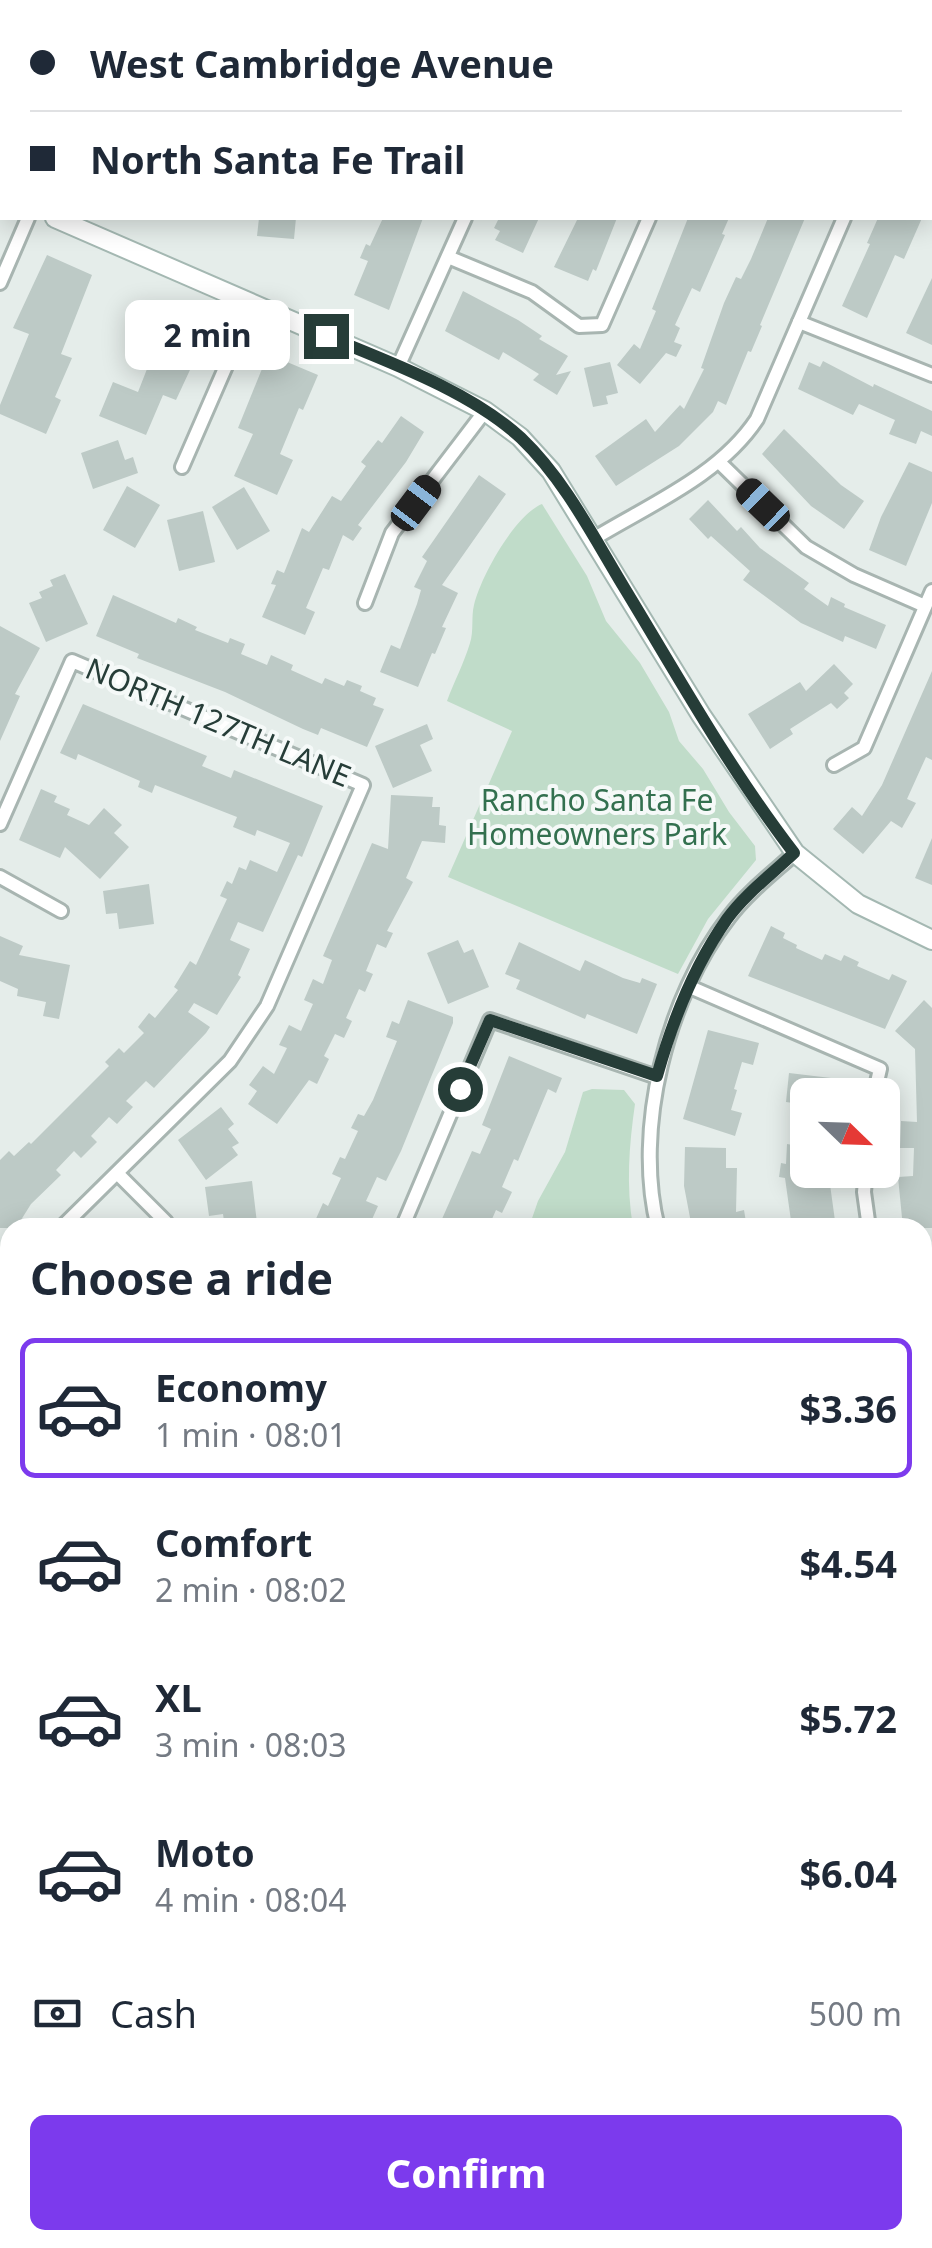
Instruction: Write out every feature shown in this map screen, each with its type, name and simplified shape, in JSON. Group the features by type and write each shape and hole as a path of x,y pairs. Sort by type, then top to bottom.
{"street":[{"path":"0,283 27,220"},
{"path":"60,220 398,366 485,411 520,437 551,471 701,715 794,853 858,904 932,940"},
{"path":"398,366 464,220"},
{"path":"448,256 532,292 579,326 602,326 648,220"},
{"path":"595,538 719,462 741,444 757,420 843,220"},
{"path":"182,467 253,304"},
{"path":"799,322 932,375"},
{"path":"365,603 392,533 485,411"},
{"path":"719,462 806,547 854,575 926,606"},
{"path":"834,765 864,748 932,591"},
{"name":"NORTH 127TH LANE","path":"0,824 72,662 363,785 267,1006 230,1061 118,1174"},
{"path":"656,1218 648,1162 657,1076 668,1038 729,917 794,853"},
{"path":"0,876 61,910"},
{"path":"690,988 880,1069 878,1078"},
{"path":"406,1218 490,1020 657,1076"},
{"path":"72,1218 118,1174 162,1218"},
{"path":"867,1188 868,1218"}],"green space":[{"name":"Rancho Santa Fe Homeowners Park","path":"542,504 587,576 606,621 640,663 669,712 679,741 703,769 755,846 756,860 708,919 678,974 448,877 512,731 447,701 470,643 474,605 484,579 510,533"},
{"path":"624,1090 635,1104 629,1166 632,1218 532,1218 565,1152 583,1092"}],"building":[{"path":"259,220 296,220 294,239 257,236"},
{"path":"382,220 422,220 389,310 354,295 368,261 360,258 366,244 370,246"},
{"path":"498,220 538,220 523,253 495,240 500,231 494,228"},
{"path":"577,220 616,220 596,271 593,269 588,281 554,267"},
{"path":"687,220 728,220 700,292 692,288 675,325 680,328 674,342 682,345 676,357 666,353 640,384 617,365 634,344 640,349 656,311 652,309"},
{"path":"767,220 804,220 726,405 718,401 713,412 679,446 616,486 595,456 646,419 655,432 680,405 684,409 704,369 701,368 724,303 736,277 741,279"},
{"path":"877,220 921,220 904,259 895,255 867,318 842,306 870,244 867,243"},
{"path":"47,255 92,275 61,354 72,358 55,397 61,400 46,434 0,414 0,405 29,334 13,328"},
{"path":"932,278 932,345 906,333"},
{"path":"463,291 518,320 542,336 539,339 568,356 556,375 571,371 557,395 533,380 539,374 503,352 499,360 445,331"},
{"path":"152,304 209,329 176,400 163,395 146,435 99,416 113,382 138,392 156,346 137,337"},
{"path":"268,354 318,375 280,454 293,460 277,495 234,476 253,434 238,428"},
{"path":"823,361 932,411 932,436 921,431 916,444 889,434 895,420 859,404 853,415 798,389 809,362 820,367"},
{"path":"610,362 618,393 606,396 608,404 593,407 584,368"},
{"path":"401,416 424,432 358,525 362,528 353,541 343,535 329,570 323,568 306,608 315,612 305,635 262,617 276,585 271,584 277,570 284,573 302,528 309,532 332,496 341,501 366,466 361,462 378,440 382,443"},
{"path":"784,429 841,485 864,501 844,529 811,506 762,454"},
{"path":"118,440 125,460 133,457 138,473 93,489 81,453"},
{"path":"909,462 932,472 932,503 906,566 869,550"},
{"path":"479,475 506,494 442,585 458,593 418,687 380,672 391,645 400,649 417,604 421,590 414,587 427,561 422,557"},
{"path":"127,486 160,505 135,548 103,530"},
{"path":"244,487 270,531 237,550 212,507"},
{"path":"708,500 737,531 741,527 760,548 809,583 804,589 828,606 831,597 844,607 886,625 876,649 845,636 843,642 801,623 743,580 750,571 689,519"},
{"path":"203,511 215,562 179,571 167,520"},
{"path":"65,574 88,624 46,642 29,603 42,598 39,592 53,586 50,580"},
{"path":"113,595 176,623 178,618 197,627 195,630 228,643 230,638 245,644 241,654 267,665 271,655 293,665 291,670 322,684 325,678 344,686 347,680 362,686 360,691 376,698 373,705 384,709 367,747 321,728 318,735 303,729 225,692 137,658 139,654 96,636"},
{"path":"0,626 40,648 15,694 20,696 0,741"},
{"path":"834,664 853,684 844,693 849,698 837,709 831,703 790,729 793,734 770,749 748,714 800,682 806,691"},
{"path":"932,671 932,760 926,757 907,799 916,803 902,828 891,821 863,854 833,829 852,807 862,816 882,785"},
{"path":"83,704 207,756 202,766 231,778 234,770 323,806 263,932 238,922 230,940 250,949 238,975 241,977 217,1015 194,1003 188,1012 210,1027 206,1033 154,1088 146,1081 126,1101 133,1107 117,1124 109,1117 91,1136 97,1142 81,1158 74,1151 56,1170 61,1175 22,1218 0,1218 0,1160 9,1151 14,1156 31,1144 109,1066 105,1062 119,1048 124,1053 144,1033 138,1027 149,1013 155,1018 178,990 174,987 190,961 196,965 227,899 220,896 227,881 232,884 239,867 246,870 250,860 277,872 290,843 257,830 255,836 233,827 237,817 155,785 152,793 138,787 140,781 78,754 76,760 60,753"},
{"path":"427,724 433,739 420,745 432,771 393,788 375,746"},
{"path":"41,789 57,796 54,802 70,809 67,815 89,825 104,808 122,825 114,833 129,847 100,879 65,847 60,858 19,840"},
{"path":"391,795 433,797 432,807 440,807 439,825 446,826 445,843 422,841 406,878 413,882 387,931 393,933 386,948 377,944 366,971 373,974 365,992 359,989 346,1018 352,1021 344,1038 335,1034 317,1084 309,1080 277,1124 248,1104 257,1091 249,1085 263,1066 274,1074 287,1048 279,1045 289,1025 301,1031 313,1004 304,1000 313,979 323,984 332,960 323,956 372,843 388,849"},
{"path":"932,838 932,885 915,878"},
{"path":"149,884 154,924 119,929 117,913 106,914 103,891"},
{"path":"771,926 785,933 783,938 796,948 822,960 825,954 841,961 844,955 859,962 857,966 889,980 892,974 907,981 885,1029 748,976"},
{"path":"0,936 23,946 19,955 70,965 59,1019 43,1016 46,1002 17,996 18,989 0,981"},
{"path":"458,940 464,953 473,949 489,987 448,1004 427,953"},
{"path":"519,942 580,971 585,960 623,978 640,983 642,978 657,984 637,1034 587,1014 585,1019 516,989 520,980 505,974"},
{"path":"408,1000 453,1017 401,1151 386,1181 377,1177 366,1201 378,1206 373,1218 316,1218 323,1203 328,1206 341,1178 332,1174 340,1157 345,1159 358,1131 351,1128 358,1114 364,1116 373,1100 397,1041 386,1037 392,1021 399,1024"},
{"path":"924,1000 932,1008 932,1218 902,1218 900,1177 913,1176 914,1148 900,1148 901,1121 917,1122 915,1049 895,1031"},
{"path":"708,1030 759,1043 753,1065 742,1062 734,1089 737,1090 731,1110 742,1113 735,1136 683,1119"},
{"path":"509,1056 562,1078 556,1093 548,1089 518,1161 514,1159 502,1187 512,1192 502,1213 496,1210 492,1218 442,1218 472,1151 480,1154 491,1129 482,1125"},
{"path":"789,1073 831,1078 790,1078 790,1103 786,1102"},
{"path":"221,1107 234,1124 228,1129 239,1143 232,1147 238,1155 206,1180 178,1140"},
{"path":"787,1144 790,1188 830,1188 835,1218 791,1218 785,1178 779,1177 781,1163 786,1164"},
{"path":"685,1147 726,1148 726,1168 737,1168 736,1212 744,1210 745,1218 690,1218 684,1186"},
{"path":"252,1181 256,1218 209,1216 205,1187"}],"route":[{"path":"326,336 398,366 485,411 520,437 551,471 701,715 794,853 729,917 690,988 668,1038 657,1076 490,1020 460,1089"}]}
